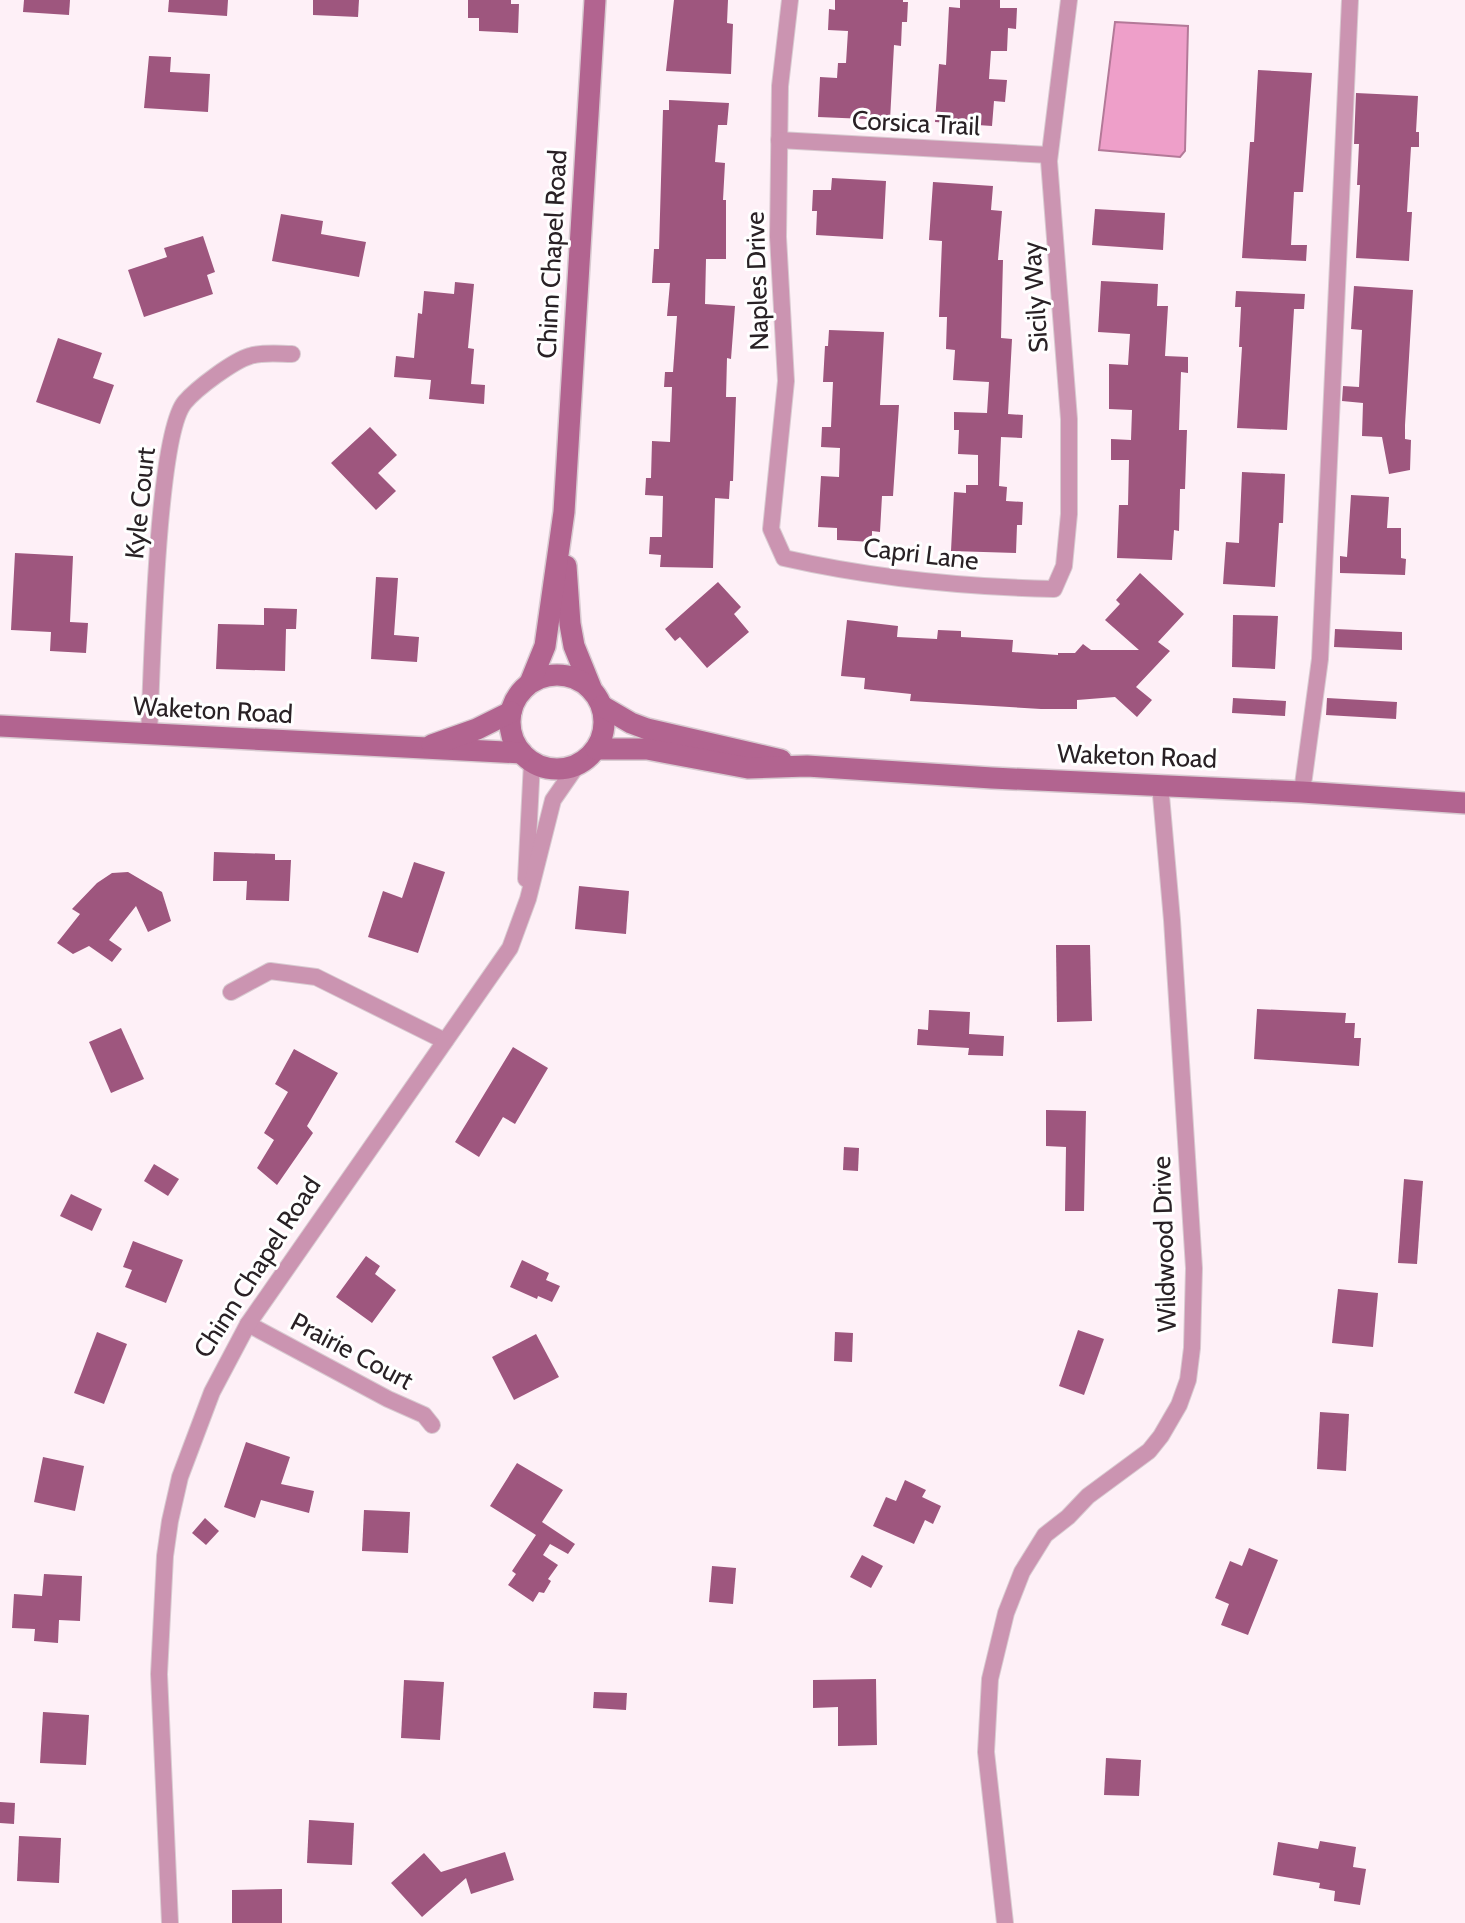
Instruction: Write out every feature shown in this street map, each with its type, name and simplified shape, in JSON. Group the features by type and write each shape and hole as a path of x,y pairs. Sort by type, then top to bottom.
{"street":[{"name":"Chinn Chapel Road","path":"530,683 545,646 564,512 595,0"},
{"name":"Naples Drive","path":"783,558 771,530 786,381 778,237 779,86 790,0"},
{"name":"Sicily Way","path":"1054,589 1064,566 1069,514 1069,419 1049,155 1069,0"},
{"path":"1302,792 1320,659 1350,0"},
{"name":"Corsica Trail","path":"779,139 1049,155"},
{"name":"Kyle Court","path":"149,734 159,544 169,444 183,403 217,374 250,355 292,354"},
{"name":"Chinn Chapel Road","path":"564,512 570,624 574,646 597,697"},
{"name":"Capri Lane","path":"783,558 822,567 982,587 1054,589"},
{"path":"551,675 573,677 597,697 604,728 602,739 596,750 578,764 554,769 527,757 512,734 511,712 521,691 530,683 551,675"},
{"name":"Waketon Road","path":"597,697 631,723 659,733 807,766"},
{"name":"Waketon Road","path":"424,748 477,729 511,712"},
{"name":"Waketon Road","path":"0,726 424,748 527,757"},
{"name":"Waketon Road","path":"596,750 647,749 748,768 807,766 1465,803"},
{"name":"Chinn Chapel Road","path":"527,757 528,899"},
{"name":"Chinn Chapel Road","path":"170,1923 159,1674 166,1556 170,1521 180,1477 212,1392 247,1324 510,948 528,899 553,800 578,764"},
{"name":"Wildwood Drive","path":"1006,1923 986,1752 989,1679 1006,1613 1022,1572 1045,1535 1068,1517 1088,1496 1149,1451 1161,1436 1179,1405 1189,1369 1195,1300 1194,1268 1172,920 1160,784"},
{"path":"231,992 270,971 316,977 445,1041"},
{"name":"Prairie Court","path":"247,1324 424,1416 432,1424"}],"shaded area":[{"path":"1115,22 1188,26 1185,151 1180,157 1099,150"}],"building":[{"path":"24,0 70,0 69,15 23,12"},
{"path":"169,0 228,0 227,16 168,12"},
{"path":"313,0 359,0 358,17 313,15"},
{"path":"468,0 511,0 511,4 519,4 518,33 479,31 479,18 468,18"},
{"path":"674,0 728,0 727,23 733,24 731,74 666,71"},
{"path":"835,0 908,2 907,22 902,22 901,46 894,45 890,120 818,117 820,77 837,78 838,63 846,63 848,31 828,30 829,9 835,10"},
{"path":"960,0 1000,0 1000,8 1017,8 1016,29 1008,28 1007,51 991,51 989,79 1007,80 1005,102 994,101 992,126 935,122 939,64 946,65 949,7 960,8"},
{"path":"149,56 171,57 170,72 210,74 208,112 144,108"},
{"path":"1258,70 1312,73 1303,192 1294,192 1291,245 1307,245 1306,261 1242,258 1250,142 1254,142"},
{"path":"1356,93 1418,96 1416,132 1419,132 1419,147 1411,147 1407,212 1412,212 1409,261 1356,258 1360,185 1357,185 1359,144 1354,144"},
{"path":"669,100 729,103 727,125 718,125 715,162 725,163 723,200 726,200 726,259 706,259 705,304 735,306 731,359 727,358 726,397 736,397 733,481 730,481 729,499 715,498 713,568 660,567 661,555 649,554 650,537 662,537 663,496 645,495 646,478 651,478 652,441 670,442 672,387 664,387 665,372 673,372 677,316 667,316 670,283 652,283 654,249 659,249 663,110 669,110"},
{"path":"832,178 886,181 883,239 816,235 817,211 812,211 813,190 831,190"},
{"path":"933,182 993,186 991,210 1002,211 998,260 1003,260 1001,338 1012,339 1008,414 1023,415 1022,438 1001,437 999,486 1007,487 1006,501 1023,502 1022,525 1017,525 1016,553 951,551 954,492 966,493 966,485 978,485 978,455 958,454 959,430 954,430 954,412 987,413 989,382 953,380 955,350 946,349 947,317 939,317 942,241 929,240"},
{"path":"1095,209 1165,213 1163,250 1092,245"},
{"path":"281,214 323,221 321,234 366,242 359,277 272,261"},
{"path":"203,236 215,272 207,275 213,294 144,317 128,270 167,257 164,248"},
{"path":"1101,281 1158,284 1157,306 1168,306 1165,356 1188,357 1188,373 1181,372 1179,430 1187,430 1185,489 1180,489 1179,531 1174,530 1172,560 1117,558 1119,505 1128,505 1129,460 1111,460 1111,439 1131,440 1132,410 1109,409 1109,364 1128,365 1130,334 1098,332"},
{"path":"455,282 474,284 468,348 474,349 471,384 485,385 484,404 429,399 431,380 394,377 396,356 414,358 418,313 422,314 424,291 454,294"},
{"path":"1354,286 1413,290 1405,425 1405,439 1411,440 1410,470 1389,474 1382,437 1362,436 1363,403 1342,401 1343,386 1359,387 1362,330 1351,329"},
{"path":"1236,291 1305,294 1304,309 1294,309 1287,430 1237,428 1242,347 1239,347 1241,307 1235,307"},
{"path":"829,330 884,332 880,405 899,405 893,496 882,496 880,532 872,531 872,542 837,540 837,528 818,527 821,476 839,477 840,448 821,447 822,427 831,427 833,382 823,382 825,346 828,346"},
{"path":"58,338 102,353 93,378 114,385 100,424 36,402"},
{"path":"370,427 397,455 378,473 396,491 376,510 331,463"},
{"path":"1242,472 1285,474 1283,523 1279,523 1275,587 1223,584 1226,542 1239,543"},
{"path":"1351,495 1389,497 1387,528 1401,528 1401,558 1406,559 1405,575 1340,573 1340,556 1347,557"},
{"path":"15,553 73,556 70,622 88,623 86,653 50,651 51,632 11,630"},
{"path":"1140,573 1184,614 1158,642 1170,651 1136,687 1152,700 1137,717 1115,697 1077,700 1077,709 910,701 911,694 864,689 865,678 841,676 847,620 898,626 897,637 937,639 938,630 961,631 961,637 1013,640 1012,652 1058,655 1075,653 1083,644 1091,650 1139,650 1105,620 1120,604 1116,600"},
{"path":"376,577 398,578 394,635 419,637 417,662 371,659"},
{"path":"718,582 741,607 734,614 749,632 707,668 680,637 675,641 665,629"},
{"path":"264,608 297,609 296,629 286,629 285,671 216,669 218,624 264,625"},
{"path":"1233,615 1278,616 1275,669 1232,667"},
{"path":"1335,629 1402,632 1402,650 1334,647"},
{"path":"1233,698 1286,701 1285,716 1232,713"},
{"path":"1327,698 1397,702 1396,719 1326,715"},
{"path":"214,852 275,854 275,860 291,860 289,901 246,900 247,881 213,881"},
{"path":"414,862 445,872 418,953 368,937 383,891 402,898"},
{"path":"128,872 162,892 171,921 148,932 136,906 109,940 122,949 112,962 89,946 73,954 57,943 80,914 72,909 97,883 112,873"},
{"path":"579,886 629,891 626,934 575,929"},
{"path":"1056,945 1090,945 1092,1021 1057,1022"},
{"path":"1257,1009 1346,1013 1345,1023 1355,1023 1354,1038 1361,1038 1359,1066 1254,1059"},
{"path":"929,1010 970,1012 969,1034 1004,1036 1003,1056 968,1055 969,1048 917,1045 918,1029 928,1030"},
{"path":"121,1028 144,1079 111,1093 89,1042"},
{"path":"513,1047 548,1068 515,1124 503,1117 479,1157 455,1142"},
{"path":"294,1049 338,1073 307,1126 313,1133 277,1185 257,1168 274,1140 264,1133 288,1092 275,1084"},
{"path":"1046,1110 1086,1111 1084,1211 1065,1211 1066,1147 1046,1146"},
{"path":"844,1147 859,1148 858,1171 843,1170"},
{"path":"154,1164 179,1179 168,1196 144,1181"},
{"path":"1404,1179 1423,1181 1417,1264 1398,1263"},
{"path":"71,1194 102,1209 92,1231 60,1216"},
{"path":"133,1241 183,1260 166,1303 125,1287 132,1270 123,1267"},
{"path":"366,1256 380,1266 375,1274 396,1290 372,1323 336,1297"},
{"path":"522,1260 549,1273 546,1280 560,1286 552,1302 538,1296 537,1299 510,1287"},
{"path":"1338,1289 1378,1293 1373,1347 1332,1343"},
{"path":"1078,1330 1104,1339 1084,1395 1059,1386"},
{"path":"97,1332 127,1344 104,1404 74,1393"},
{"path":"835,1332 853,1333 852,1362 834,1361"},
{"path":"536,1334 559,1377 514,1400 492,1357"},
{"path":"1320,1412 1349,1414 1346,1471 1317,1469"},
{"path":"246,1442 290,1457 281,1484 314,1491 309,1513 261,1500 255,1518 224,1507"},
{"path":"43,1457 84,1466 75,1511 34,1502"},
{"path":"517,1463 563,1490 542,1522 575,1544 568,1554 550,1544 543,1555 558,1565 548,1579 551,1581 544,1593 539,1592 533,1602 508,1585 516,1574 512,1571 536,1535 490,1506"},
{"path":"905,1480 926,1490 922,1497 941,1506 933,1524 925,1520 914,1544 873,1526 886,1497 896,1501"},
{"path":"364,1510 410,1512 408,1553 362,1551"},
{"path":"205,1518 219,1531 206,1545 192,1533"},
{"path":"1249,1548 1278,1560 1248,1635 1221,1625 1229,1604 1215,1598 1230,1561 1242,1566"},
{"path":"862,1555 883,1566 871,1588 850,1577"},
{"path":"712,1566 736,1568 733,1604 709,1602"},
{"path":"44,1574 82,1576 80,1621 59,1620 58,1643 34,1641 35,1629 12,1628 14,1594 42,1596"},
{"path":"876,1679 877,1745 838,1746 838,1707 813,1708 813,1680"},
{"path":"404,1680 444,1682 440,1740 401,1738"},
{"path":"594,1692 627,1693 626,1710 593,1708"},
{"path":"43,1712 89,1715 86,1765 40,1763"},
{"path":"1106,1758 1141,1760 1139,1796 1104,1795"},
{"path":"0,1802 15,1803 14,1824 0,1823"},
{"path":"309,1820 354,1823 352,1865 307,1863"},
{"path":"19,1836 61,1838 59,1883 17,1881"},
{"path":"1320,1841 1356,1847 1353,1867 1366,1869 1360,1905 1334,1901 1335,1891 1319,1888 1320,1883 1273,1875 1278,1842 1318,1849"},
{"path":"505,1852 514,1880 471,1894 466,1878 422,1917 391,1883 424,1853 441,1872"},
{"path":"282,1889 282,1923 232,1923 232,1890"}]}
